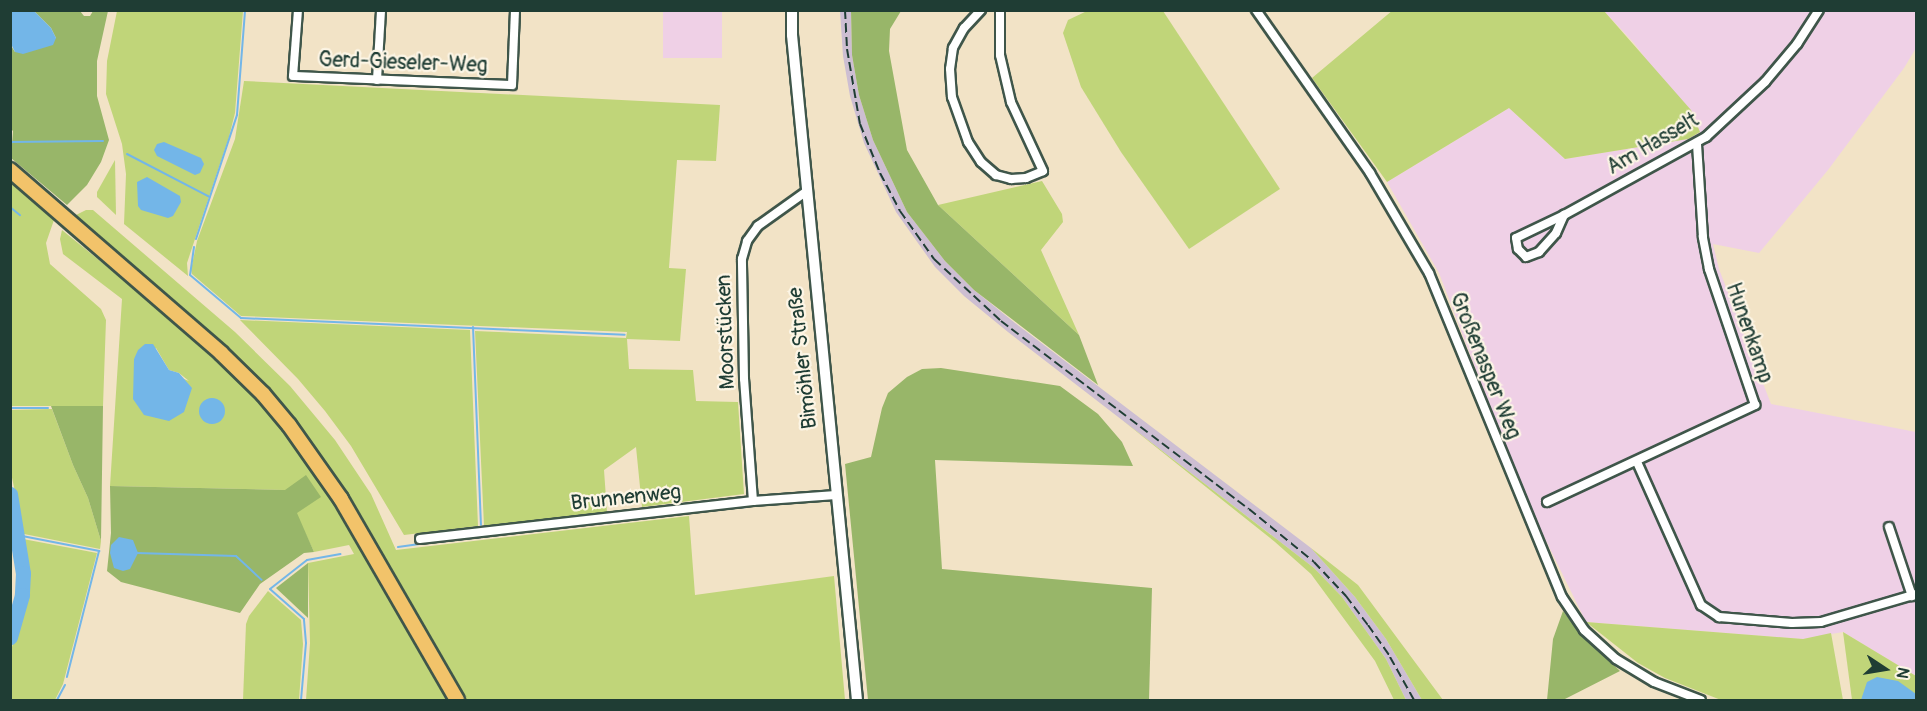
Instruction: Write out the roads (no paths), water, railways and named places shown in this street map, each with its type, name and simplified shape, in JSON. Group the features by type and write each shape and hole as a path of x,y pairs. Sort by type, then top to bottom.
{"main road":[{"path":"10,170 221,353 263,394 289,425 341,499 457,700"}],"street":[{"name":"Gerd-Gieseler-Weg","path":"298,10 293,76 512,85 515,10"},
{"path":"377,80 381,10"},
{"name":"Bimöhler Straße","path":"792,10 807,191 857,700"},
{"path":"981,10 964,28 953,48 952,98 968,142 981,162 996,175 1011,179 1026,178 1043,171 1011,102 1000,55 1000,10"},
{"name":"Großenasper Weg","path":"1256,10 1370,173 1429,273 1562,597 1584,630 1616,659 1654,682 1701,700"},
{"name":"Am Hasselt","path":"1564,214 1556,233 1539,252 1526,256 1518,249 1516,238 1697,143 1728,119 1765,82 1819,10"},
{"name":"Hunenkamp","path":"1547,502 1755,405 1709,269 1704,237 1697,143"},
{"name":"Moorstücken","path":"753,501 743,356 742,259 747,241 758,226 807,191"},
{"path":"1636,462 1701,605 1719,617 1792,623 1821,622 1914,595 1889,527"},
{"name":"Brunnenweg","path":"420,539 753,501 836,495"}],"water":[{"path":"10,11 34,11 51,28 56,38 53,45 23,54 15,52 11,44"},
{"path":"164,142 201,158 204,164 200,173 195,175 157,156 154,150 157,144"},
{"path":"147,177 180,196 181,202 173,216 168,218 141,210 138,206 137,182"},
{"path":"145,344 153,344 169,370 179,373 192,388 184,412 169,421 144,415 133,399 134,359 138,350"},
{"path":"212,398 221,402 225,411 221,420 212,424 203,420 199,411 203,402"},
{"path":"119,537 133,540 138,553 130,569 123,571 114,568 110,553 111,545"},
{"path":"1877,677 1898,681 1916,694 1916,700 1861,700 1867,682"}],"waterway":[{"path":"196,239 237,115 245,10"},
{"path":"10,142 103,141"},
{"path":"127,154 210,197"},
{"path":"10,207 20,215"},
{"path":"194,247 190,275 241,318 625,335"},
{"path":"473,327 481,525"},
{"path":"10,408 48,408"},
{"path":"10,494 23,573 22,595 10,637"},
{"path":"712,510 747,507"},
{"path":"438,542 657,516"},
{"path":"17,535 99,551 67,677"},
{"path":"398,547 425,543"},
{"path":"137,553 236,556 262,580"},
{"path":"301,700 306,643 304,619 270,589 307,560 340,554"},
{"path":"57,700 65,685"}],"railway":[{"path":"845,10 847,49 860,124 880,173 900,211 934,259 1001,321 1249,509 1314,562 1346,596 1368,625 1390,657 1414,700"}]}
